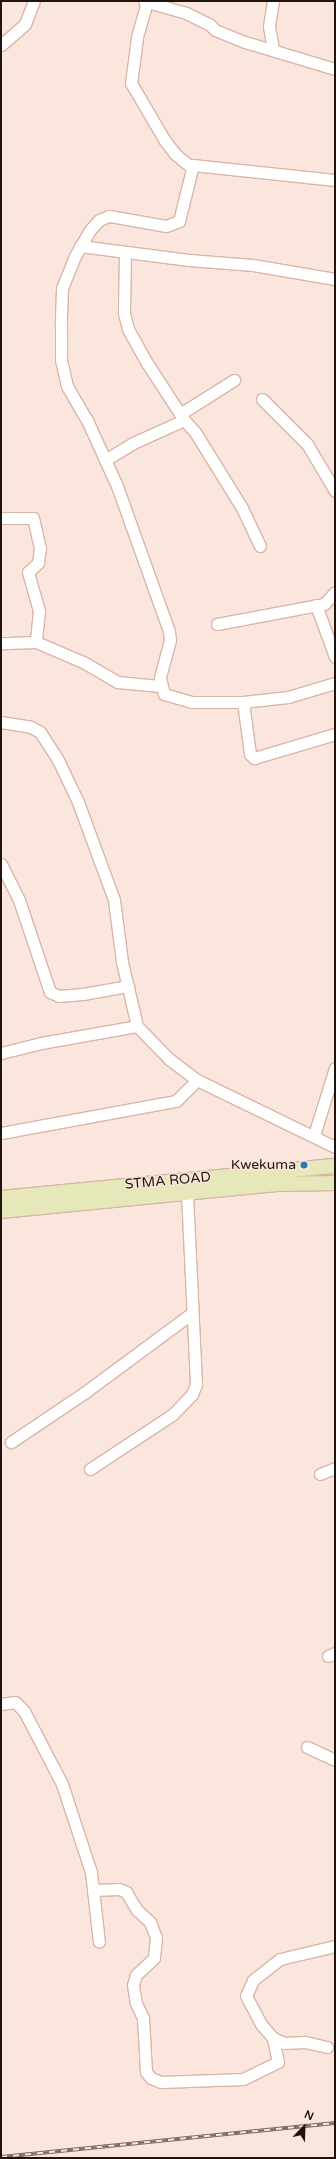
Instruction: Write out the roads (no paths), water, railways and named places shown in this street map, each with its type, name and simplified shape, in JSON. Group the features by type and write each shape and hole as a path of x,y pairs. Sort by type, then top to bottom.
{"main road":[{"name":"STMA ROAD","path":"1,1198 335,1166"},
{"name":"STMA ROAD","path":"1,1211 278,1184 335,1183"}],"street":[{"path":"1,45 25,24 34,1"},
{"path":"273,1 269,26 273,49"},
{"path":"191,167 175,154 165,141 131,83 137,38 146,2 186,13 233,38 335,69"},
{"path":"335,180 195,164 191,167 179,221 166,226 109,216 99,220 80,246 62,289 61,360 67,386 105,460 134,531 169,631 170,640 160,686 164,694 173,699 192,702 243,702 288,697 335,683"},
{"path":"80,246 252,265 335,279"},
{"path":"125,252 124,313 128,328 146,364 182,417 195,432 242,508 260,546"},
{"path":"105,460 182,417 234,380"},
{"path":"262,399 307,444 335,491"},
{"path":"1,518 28,517 33,518 35,522 40,555 38,563 28,573 39,611 36,642"},
{"path":"217,624 324,604 335,592"},
{"path":"316,605 335,657"},
{"path":"1,643 36,642 83,662 117,682 160,686"},
{"path":"243,702 250,754 254,758 335,734"},
{"path":"1,722 31,727 40,732 58,760 78,802 114,900 128,986 137,1026 169,1058 197,1080 335,1146"},
{"path":"1,864 19,900 50,992 59,996 83,994 128,986"},
{"path":"1,1053 41,1043 137,1026"},
{"path":"314,1135 335,1068"},
{"path":"1,1133 176,1101 197,1080"},
{"path":"90,1469 173,1414 192,1394 196,1384 187,1194"},
{"path":"11,1442 84,1393 192,1313"},
{"path":"320,1474 335,1468"},
{"path":"1,1704 15,1702 24,1711 62,1784 91,1872 99,1942"},
{"path":"308,1747 335,1760"},
{"path":"93,1890 119,1889 126,1892 137,1910 150,1922 156,1938 154,1958 136,1975 133,1984 143,2018 146,2072 151,2078 161,2082 242,2079 278,2062 273,2038"},
{"path":"327,2047 305,2042 284,2043 273,2038 261,2024 246,1996 253,1980 280,1959 335,1946"}],"railway":[{"path":"1,2157 335,2123"}],"place":[{"name":"Kwekuma","path":"304,1165"}]}
